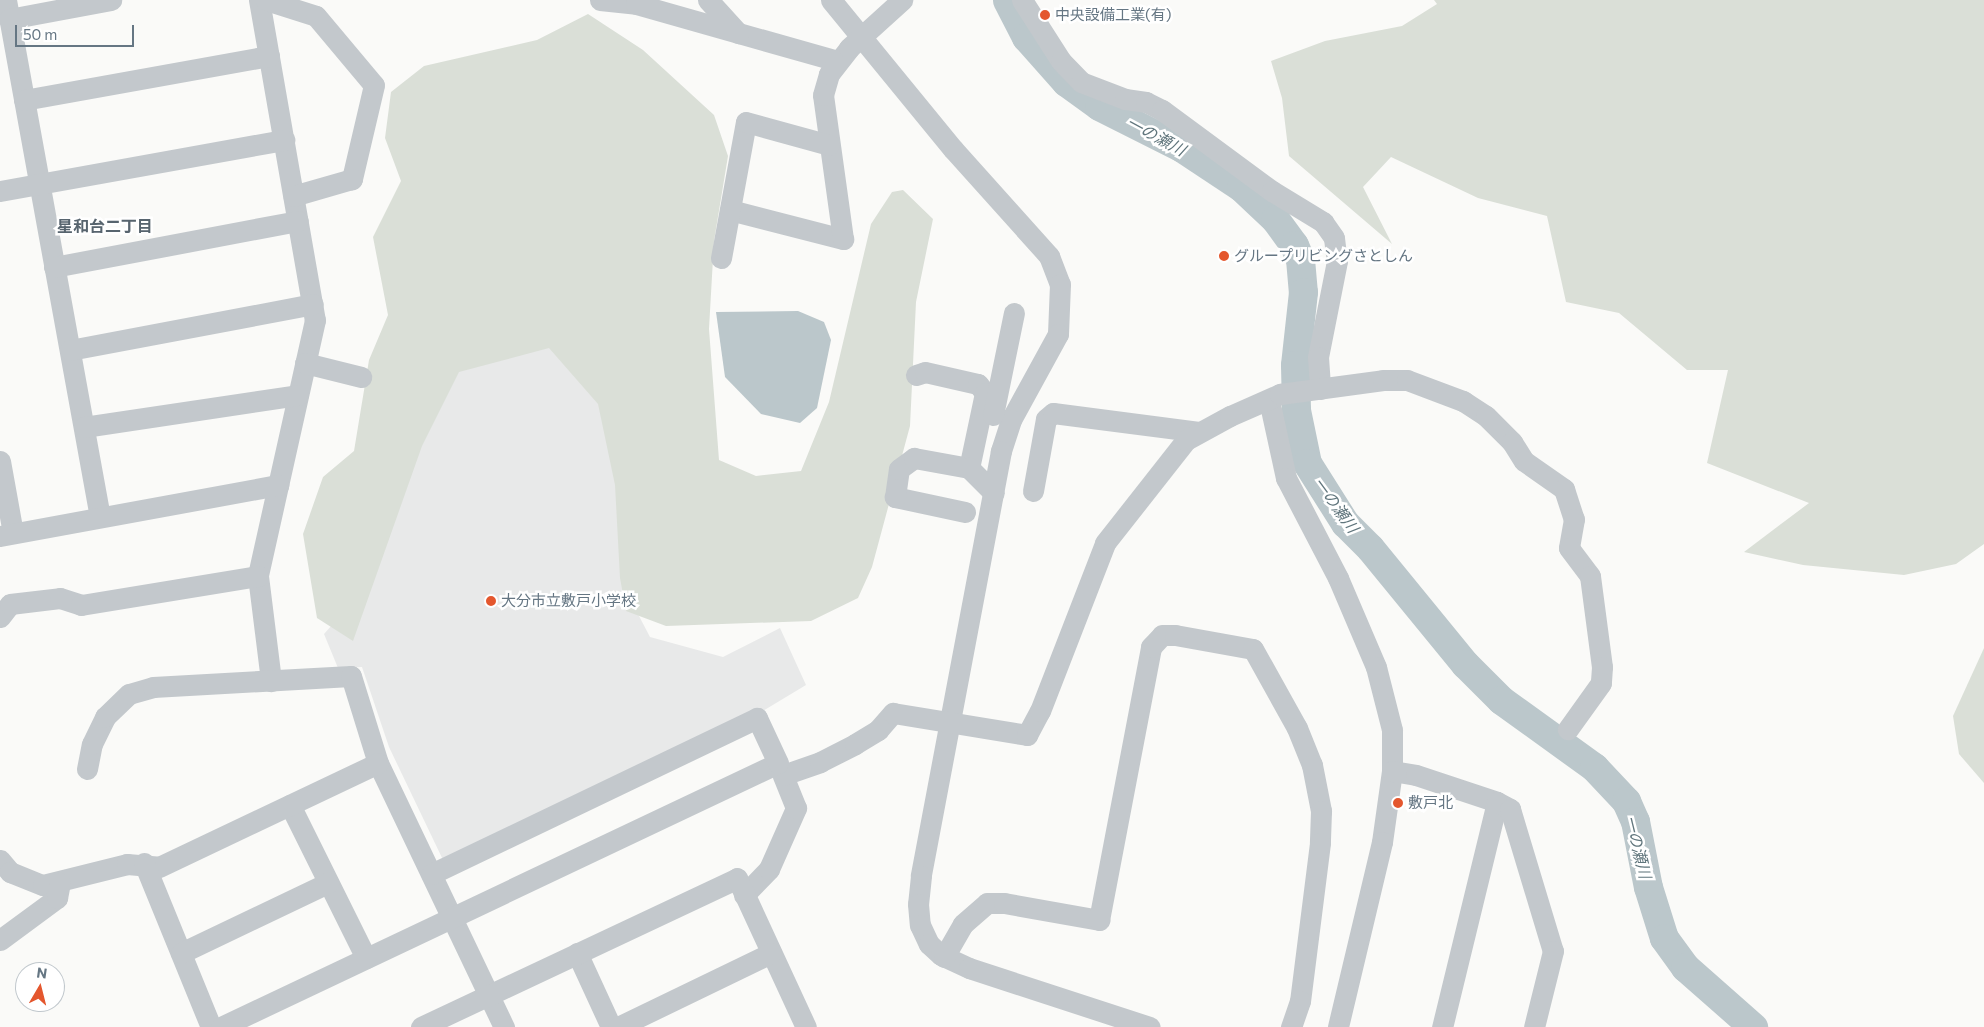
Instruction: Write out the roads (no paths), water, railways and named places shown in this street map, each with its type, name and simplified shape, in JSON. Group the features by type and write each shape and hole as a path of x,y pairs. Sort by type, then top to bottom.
{"street":[{"path":"100,518 7,9 111,0"},
{"path":"259,0 315,320 258,576 271,681"},
{"path":"266,0 316,16 374,85 352,179 294,196"},
{"path":"600,0 636,4 838,60"},
{"path":"708,0 738,33"},
{"path":"831,0 863,35 953,149 1049,256 1060,284 1058,334 1016,412 1004,443 949,721 918,904 920,925 929,944 944,957 1021,987 1150,1027"},
{"path":"730,210 843,239 823,95 829,74 838,60 902,0"},
{"path":"1022,0 1061,61 1081,82 1125,99 1146,102 1162,110 1272,191 1323,222 1334,238 1336,261 1318,357 1316,390"},
{"path":"24,100 269,56"},
{"path":"721,258 746,122 830,145"},
{"path":"0,190 284,140"},
{"path":"54,267 298,222"},
{"path":"70,350 313,304"},
{"path":"1004,443 988,439 1014,313"},
{"path":"305,363 360,376"},
{"path":"916,375 925,372 978,384 985,393 969,468"},
{"path":"744,895 769,869 796,808 782,774 820,762 855,744 878,730 893,713 1027,735 1040,711 1105,543 1186,440 1230,416 1275,397 1316,390 1408,380 1463,401 1486,416 1512,442 1524,461 1564,489 1574,518 1568,548 1590,576 1602,667 1601,683 1568,729"},
{"path":"84,427 298,396"},
{"path":"1275,397 1286,478 1338,578 1382,684 1392,730 1392,771 1382,842 1338,1027"},
{"path":"1033,491 1046,419 1053,413 1199,432"},
{"path":"965,512 895,497 899,469 914,458 969,468 994,493"},
{"path":"0,461 7,534 278,485"},
{"path":"0,617 10,604 60,598 82,605 258,576"},
{"path":"944,957 963,924 987,903 1099,920 1150,648 1162,635 1175,635 1253,649 1297,728 1312,765 1321,811 1300,1001 1291,1027"},
{"path":"87,769 92,744 102,723 111,708 129,694 153,687 351,676 378,764 504,1027"},
{"path":"221,1027 778,763 757,718 431,874"},
{"path":"0,860 10,872 24,880 43,885 60,883 127,864 144,863 159,867 378,764"},
{"path":"1392,771 1416,775 1497,802 1510,809 1553,951 1534,1027"},
{"path":"1442,1027 1497,802"},
{"path":"290,805 366,958"},
{"path":"144,863 212,1027"},
{"path":"420,1027 737,878 806,1027"},
{"path":"0,940 21,922 56,898 60,883"},
{"path":"180,953 328,883"},
{"path":"0,927 21,922"},
{"path":"577,953 610,1027"},
{"path":"618,1027 771,953"}],"waterway":[{"name":"一の瀬川","path":"1007,0 1026,37 1066,82 1099,106 1182,148 1241,187 1275,219 1294,245 1300,259 1303,292 1295,365 1296,410 1307,463 1345,523 1370,548 1465,664 1501,700 1594,767 1626,801 1635,821 1648,887 1664,938 1685,967 1753,1027"}],"place":[{"name":"中央設備工業(有)","path":"1045,15"},
{"name":"グループリビングさとしん","path":"1224,256"},
{"name":"大分市立敷戸小学校","path":"491,601"},
{"name":"敷戸北","path":"1398,803"}],"district":[{"name":"星和台二丁目","path":"105,226"}]}
